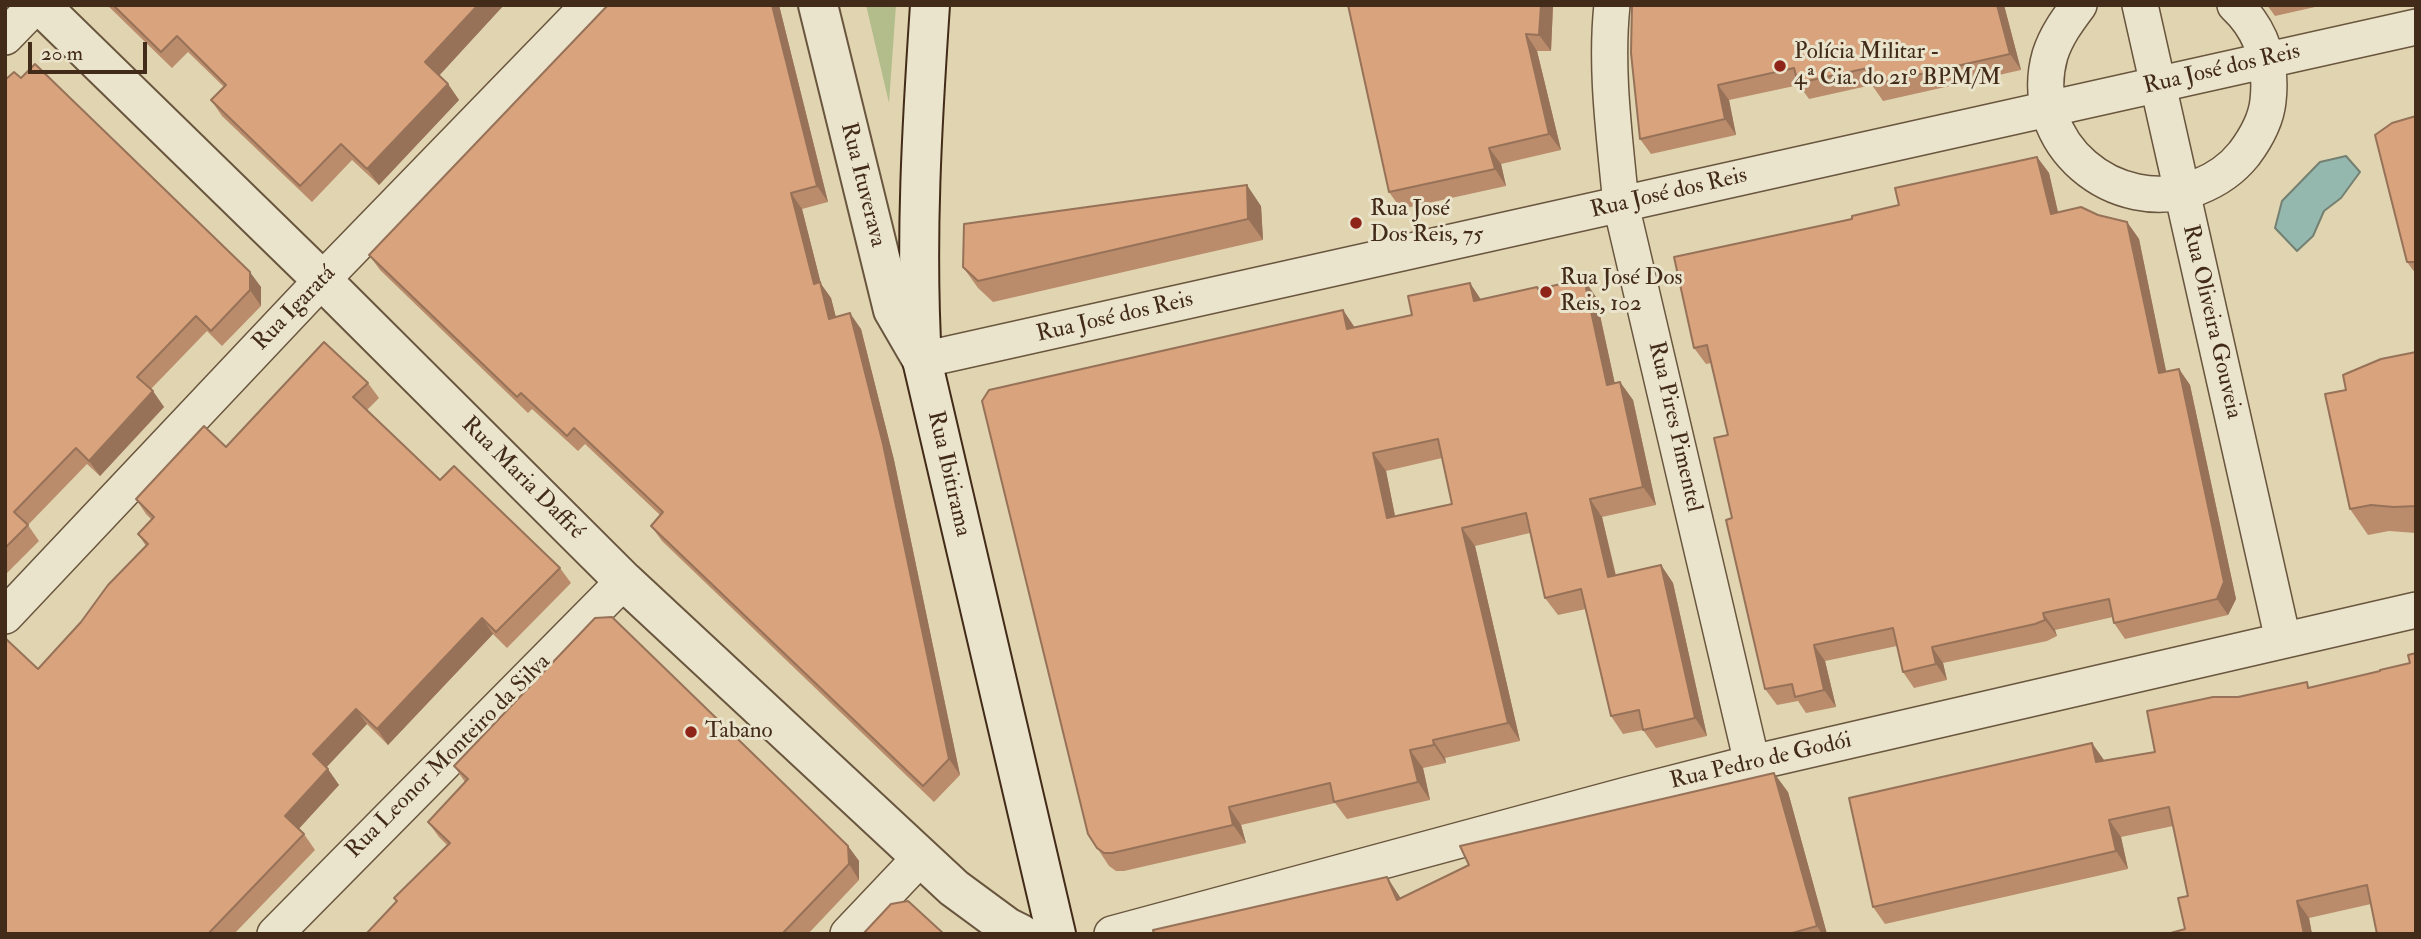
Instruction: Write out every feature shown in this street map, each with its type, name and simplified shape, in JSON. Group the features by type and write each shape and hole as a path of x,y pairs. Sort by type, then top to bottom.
{"street":[{"path":"5,37 38,5"},
{"name":"Rua Maria Daffré","path":"38,5 322,280 624,581 920,858 954,888 1007,927 1021,934"},
{"name":"Rua Igaratá","path":"5,617 322,280 589,5"},
{"name":"Rua Ituverava","path":"818,5 893,310 922,360"},
{"name":"Rua Ibitirama","path":"930,5 919,185 917,287 922,360 1056,934"},
{"name":"Rua Pires Pimentel","path":"1612,5 1612,115 1621,205 1752,763"},
{"path":"2079,5 2061,28 2050,56 2046,81 2049,109 2056,130 2069,152 2092,174 2119,188 2150,195 2182,193 2212,182 2237,163 2257,137 2267,108 2270,82 2267,60 2259,35 2246,15 2235,5"},
{"name":"Rua Oliveira Gouveia","path":"2140,5 2283,640"},
{"name":"Rua José dos Reis","path":"922,360 2416,27"},
{"name":"Rua Leonor Monteiro da Silva","path":"275,934 624,581"},
{"name":"Rua Pedro de Godói","path":"1112,934 1627,794 2416,610"},
{"path":"848,934 920,858"}],"green space":[{"path":"866,5 896,5 889,103"}],"water":[{"path":"2346,156 2360,172 2341,198 2324,211 2313,236 2297,251 2275,228 2282,201 2320,162"}],"building":[{"path":"113,5 478,5 425,62 448,84 367,169 341,144 300,186 211,100 226,85 177,36 161,52"},
{"path":"608,5 772,5 817,186 791,193 814,284 820,282 829,319 850,313 883,444 949,759 923,786 651,526 663,512 574,428 567,436 521,393 517,397 369,255"},
{"path":"1348,5 1541,5 1539,35 1526,34 1549,134 1489,148 1495,169 1389,192"},
{"path":"1632,5 1997,5 2010,54 1872,85 1868,68 1798,83 1794,68 1718,85 1725,119 1640,139 1631,53"},
{"path":"35,64 250,272 250,290 211,331 196,316 137,377 153,391 89,461 76,448 14,512 28,525 5,548 5,80 14,72 21,78"},
{"path":"2416,116 2416,262 2407,262 2375,135 2392,123"},
{"path":"2037,157 2051,214 2081,207 2098,215 2127,222 2159,373 2179,369 2224,582 2217,599 2114,623 2109,599 2043,613 2045,620 2035,624 1932,647 1936,664 1903,672 1893,628 1814,645 1824,690 1795,697 1792,684 1765,689 1726,520 1732,518 1714,438 1728,435 1707,345 1694,348 1674,257 1852,219 1852,216 1899,205 1895,188"},
{"path":"1247,185 1248,219 978,281 963,267 964,224"},
{"path":"1584,279 1607,385 1620,382 1643,487 1590,499 1608,577 1661,565 1695,718 1643,730 1639,710 1611,716 1581,589 1545,598 1526,513 1462,528 1508,723 1433,740 1434,745 1410,750 1418,782 1334,802 1330,783 1229,807 1233,825 1112,853 1104,853 1097,848 1088,834 982,401 989,390 1343,310 1347,329 1412,315 1408,296 1470,283 1474,301 1537,287 1538,289","holes":["1438,439 1452,504 1387,518 1373,453"]},
{"path":"324,342 368,383 353,397 440,480 454,466 560,568 496,632 482,618 377,729 356,709 313,754 328,769 285,816 304,834 208,934 5,934 5,638 38,669 81,622 108,585 148,544 138,534 154,517 136,499 204,426 226,447"},
{"path":"2416,352 2416,506 2371,505 2350,509 2325,394 2346,390 2343,375 2381,359"},
{"path":"612,617 848,846 849,864 782,934 366,934 397,901 394,898 450,843 428,822 468,779 454,766 595,618"},
{"path":"2416,653 2416,934 2377,934 2367,885 2297,901 2304,934 2167,934 2185,929 2178,898 2188,896 2169,807 2109,820 2116,851 1873,907 1849,798 2092,743 2096,762 2155,752 2147,711 2213,697 2238,697 2307,682 2308,688 2410,663 2408,655"},
{"path":"1774,773 1817,926 1789,934 1154,934 1153,930 1387,877 1397,900 1469,865 1460,846"},
{"path":"908,901 944,934 863,934 891,904"}],"place":[{"name":"Polícia Militar - 4ª Cia. do 21º BPM/M","path":"1780,66"},
{"name":"Rua José Dos Reis, 75","path":"1356,223"},
{"name":"Rua José Dos Reis, 102","path":"1546,292"},
{"name":"Tabano","path":"691,732"}]}
